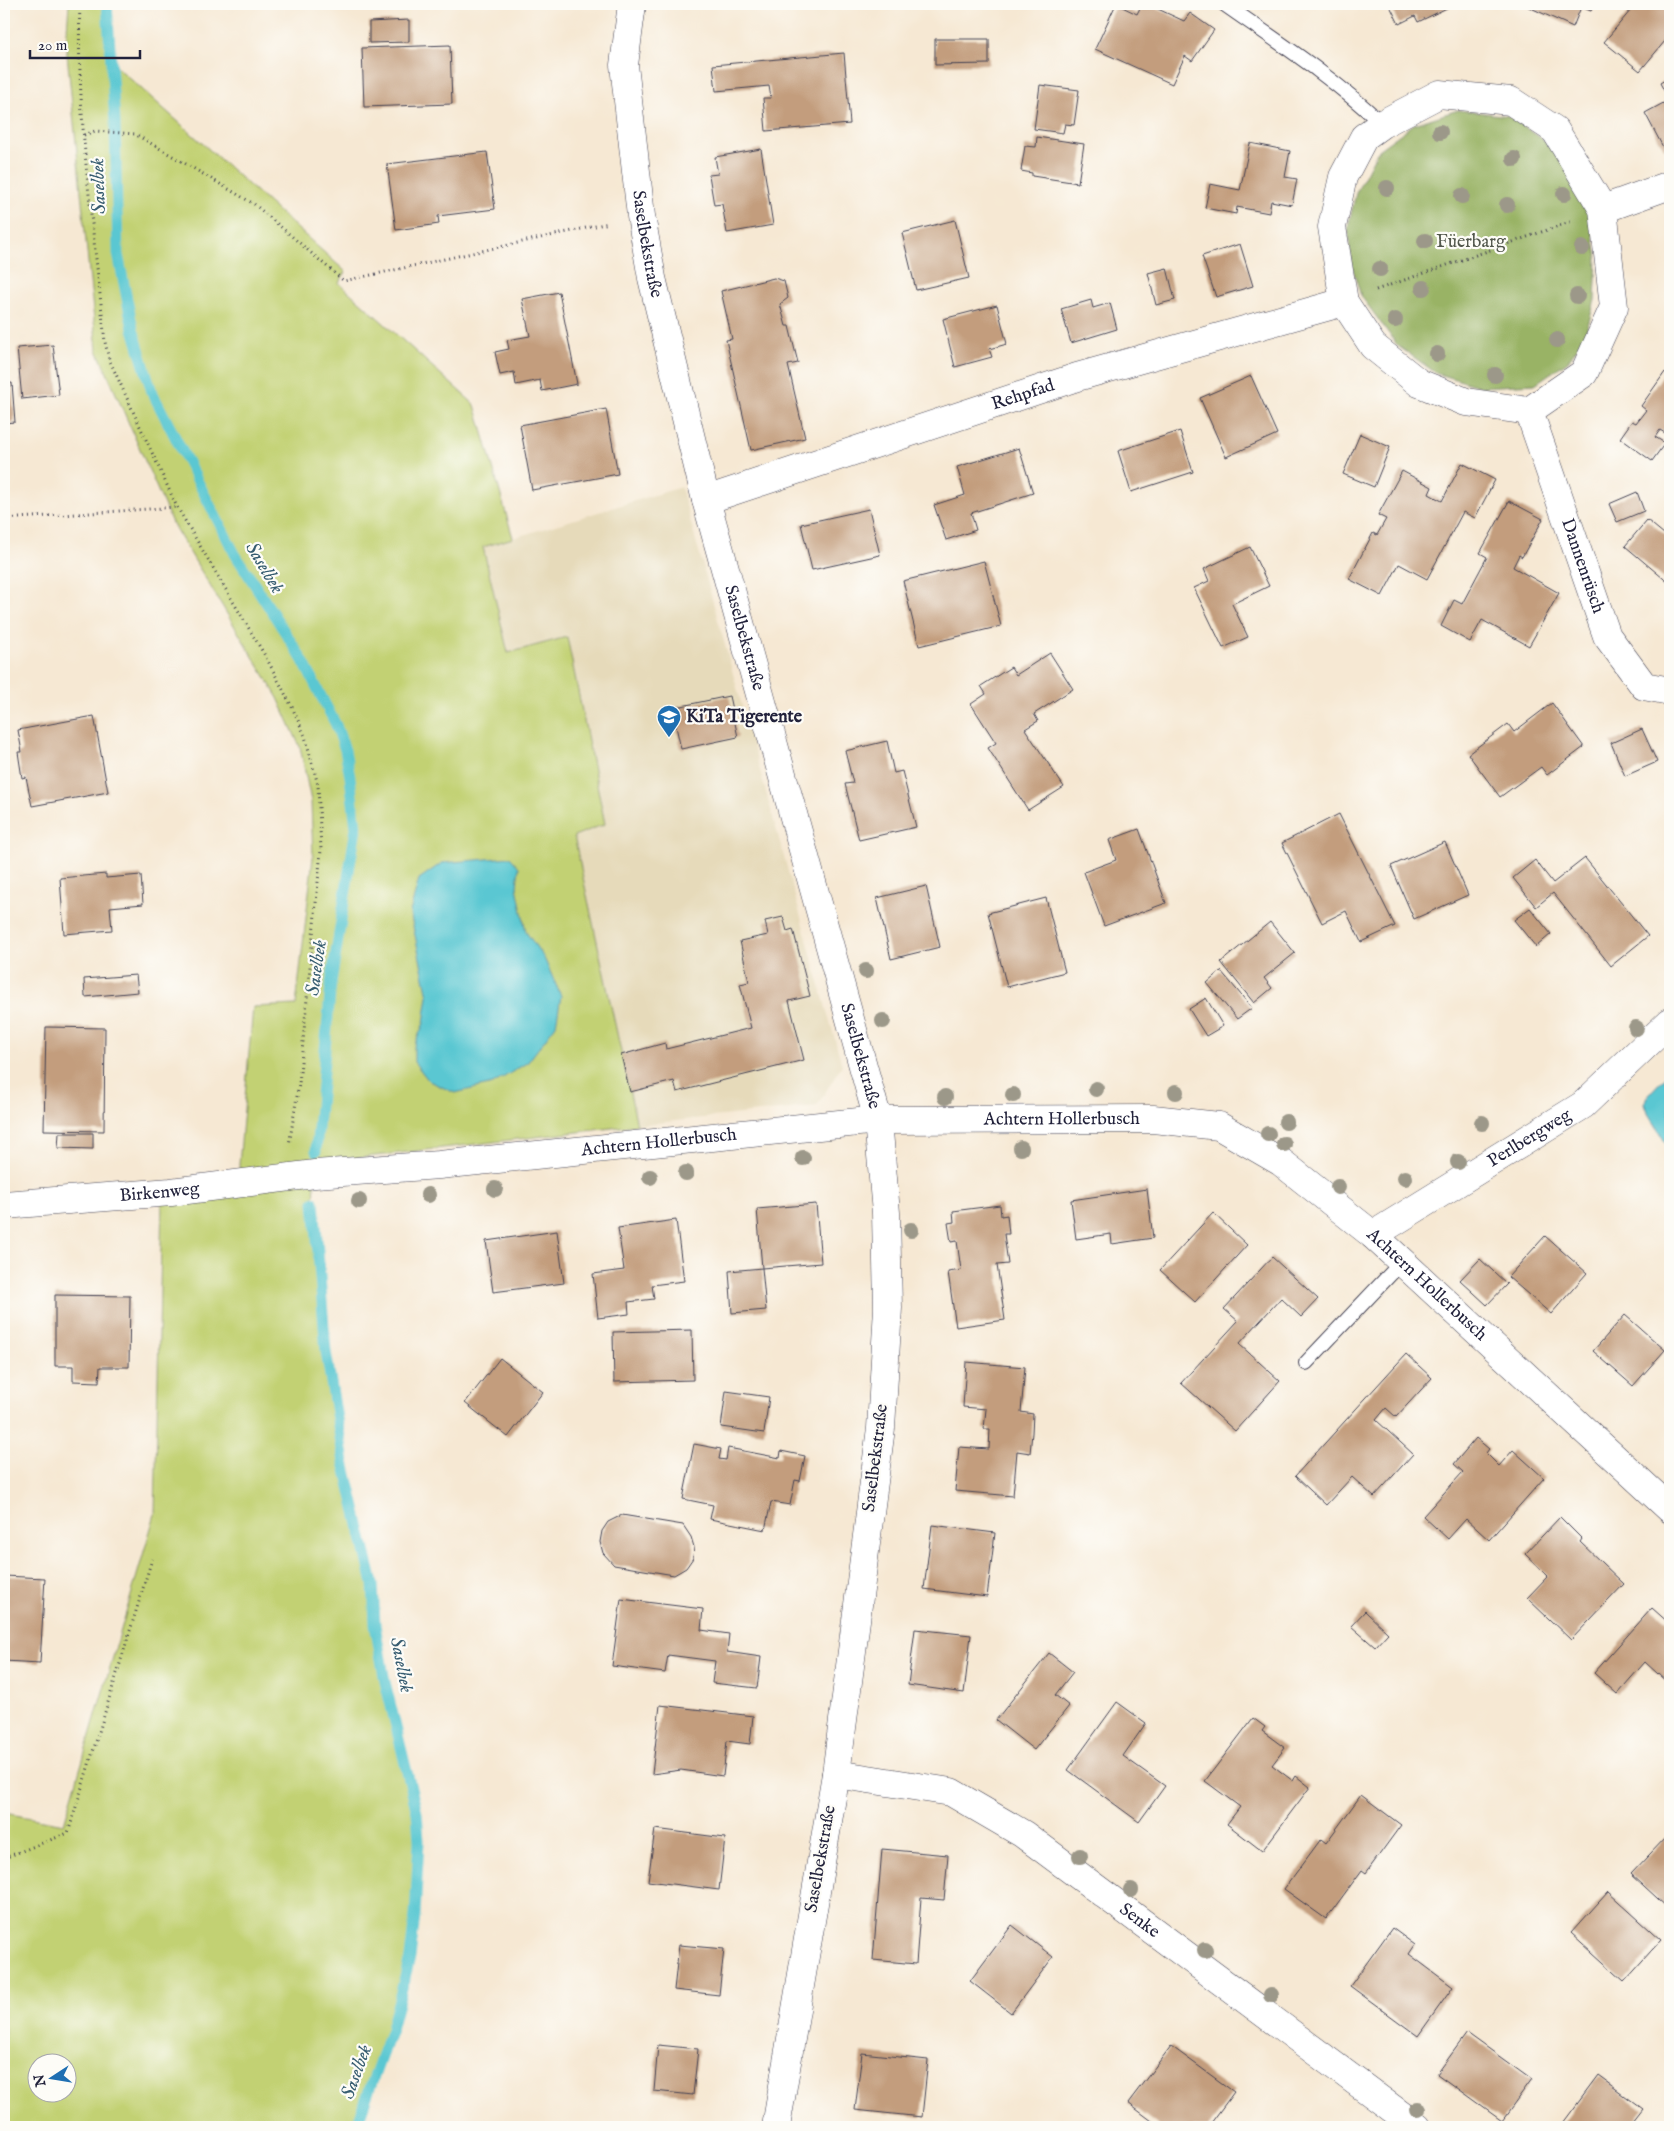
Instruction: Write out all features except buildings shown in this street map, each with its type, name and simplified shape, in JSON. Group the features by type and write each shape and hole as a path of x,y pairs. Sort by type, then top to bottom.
{"street":[{"name":"Saselbekstraße","path":"632,4 624,64 642,216 652,278 706,500 878,1120 886,1213 888,1308 882,1428 836,1774 776,2127"},
{"path":"1439,94 1511,101 1555,130 1604,209 1614,307 1584,373 1529,411 1466,402 1419,383 1373,346 1344,302 1332,227 1343,177 1364,137 1382,124 1439,94"},
{"path":"1604,209 1670,186"},
{"name":"Rehpfad","path":"706,500 1076,377 1344,302"},
{"name":"Dannenrüsch","path":"1529,411 1607,636 1644,686 1670,691"},
{"name":"Perlbergweg","path":"1373,1235 1583,1105 1670,1022"},
{"name":"Achtern Hollerbusch","path":"315,1174 439,1165 878,1120 1153,1120 1220,1126 1281,1162 1373,1235 1670,1508"},
{"name":"Birkenweg","path":"4,1205 171,1192 315,1174"},
{"name":"Senke","path":"836,1774 951,1792 1023,1834 1417,2127"}],"lane":[{"path":"1224,4 1324,74 1382,124"},
{"path":"1306,1363 1402,1263"}],"path":[{"path":"80,4 79,34 84,135 105,342 109,359 177,507 268,659 304,736 318,785 321,850 299,1084 283,1178"},
{"path":"84,135 95,131 135,134 254,204 344,280 642,216"},
{"path":"1344,302 1604,209"},
{"path":"4,519 177,507"},
{"path":"4,1858 68,1833 152,1559"}],"shaded area":[{"name":"KiTa Tigerente","path":"681,487 842,1065 817,1106 637,1125 574,835 567,637 508,653 483,547"}],"green space":[{"path":"69,4 107,4 116,66 346,272 339,283 475,405 513,538 483,547 508,653 567,637 605,824 574,836 637,1125 316,1163 314,1202 326,1352 344,1462 373,1584 375,1625 385,1682 417,1813 419,1841 415,1915 410,1958 391,2029 356,2127 4,2127 4,1813 64,1824 155,1514 162,1200 243,1194 239,1165 253,1007 296,1005 313,857 311,801 300,747 278,698 172,523 97,350 66,44"},
{"name":"Füerbarg","path":"1458,110 1509,116 1545,141 1572,172 1590,215 1597,258 1595,300 1585,336 1568,361 1535,384 1481,387 1436,373 1398,346 1361,296 1351,263 1348,227 1356,193 1378,150 1414,124"}],"water":[{"path":"510,857 519,867 517,887 526,932 544,958 561,996 556,1025 528,1062 493,1084 455,1093 429,1081 414,1062 414,1046 424,1023 428,996 410,912 419,879 442,863"},
{"path":"1670,1072 1670,1150 1649,1115 1645,1103 1649,1094"}],"waterway":[{"name":"Saselbek","path":"107,4 115,122 118,254 133,329 152,392 235,554 302,659 336,725 345,750 350,777 356,828 331,983 316,1151"},
{"name":"Saselbek","path":"314,1202 326,1352 344,1462 373,1584 375,1625 385,1682 417,1813 419,1841 415,1915 410,1958 391,2029 356,2127"}],"place":[{"name":"KiTa Tigerente","path":"669,738"}]}
